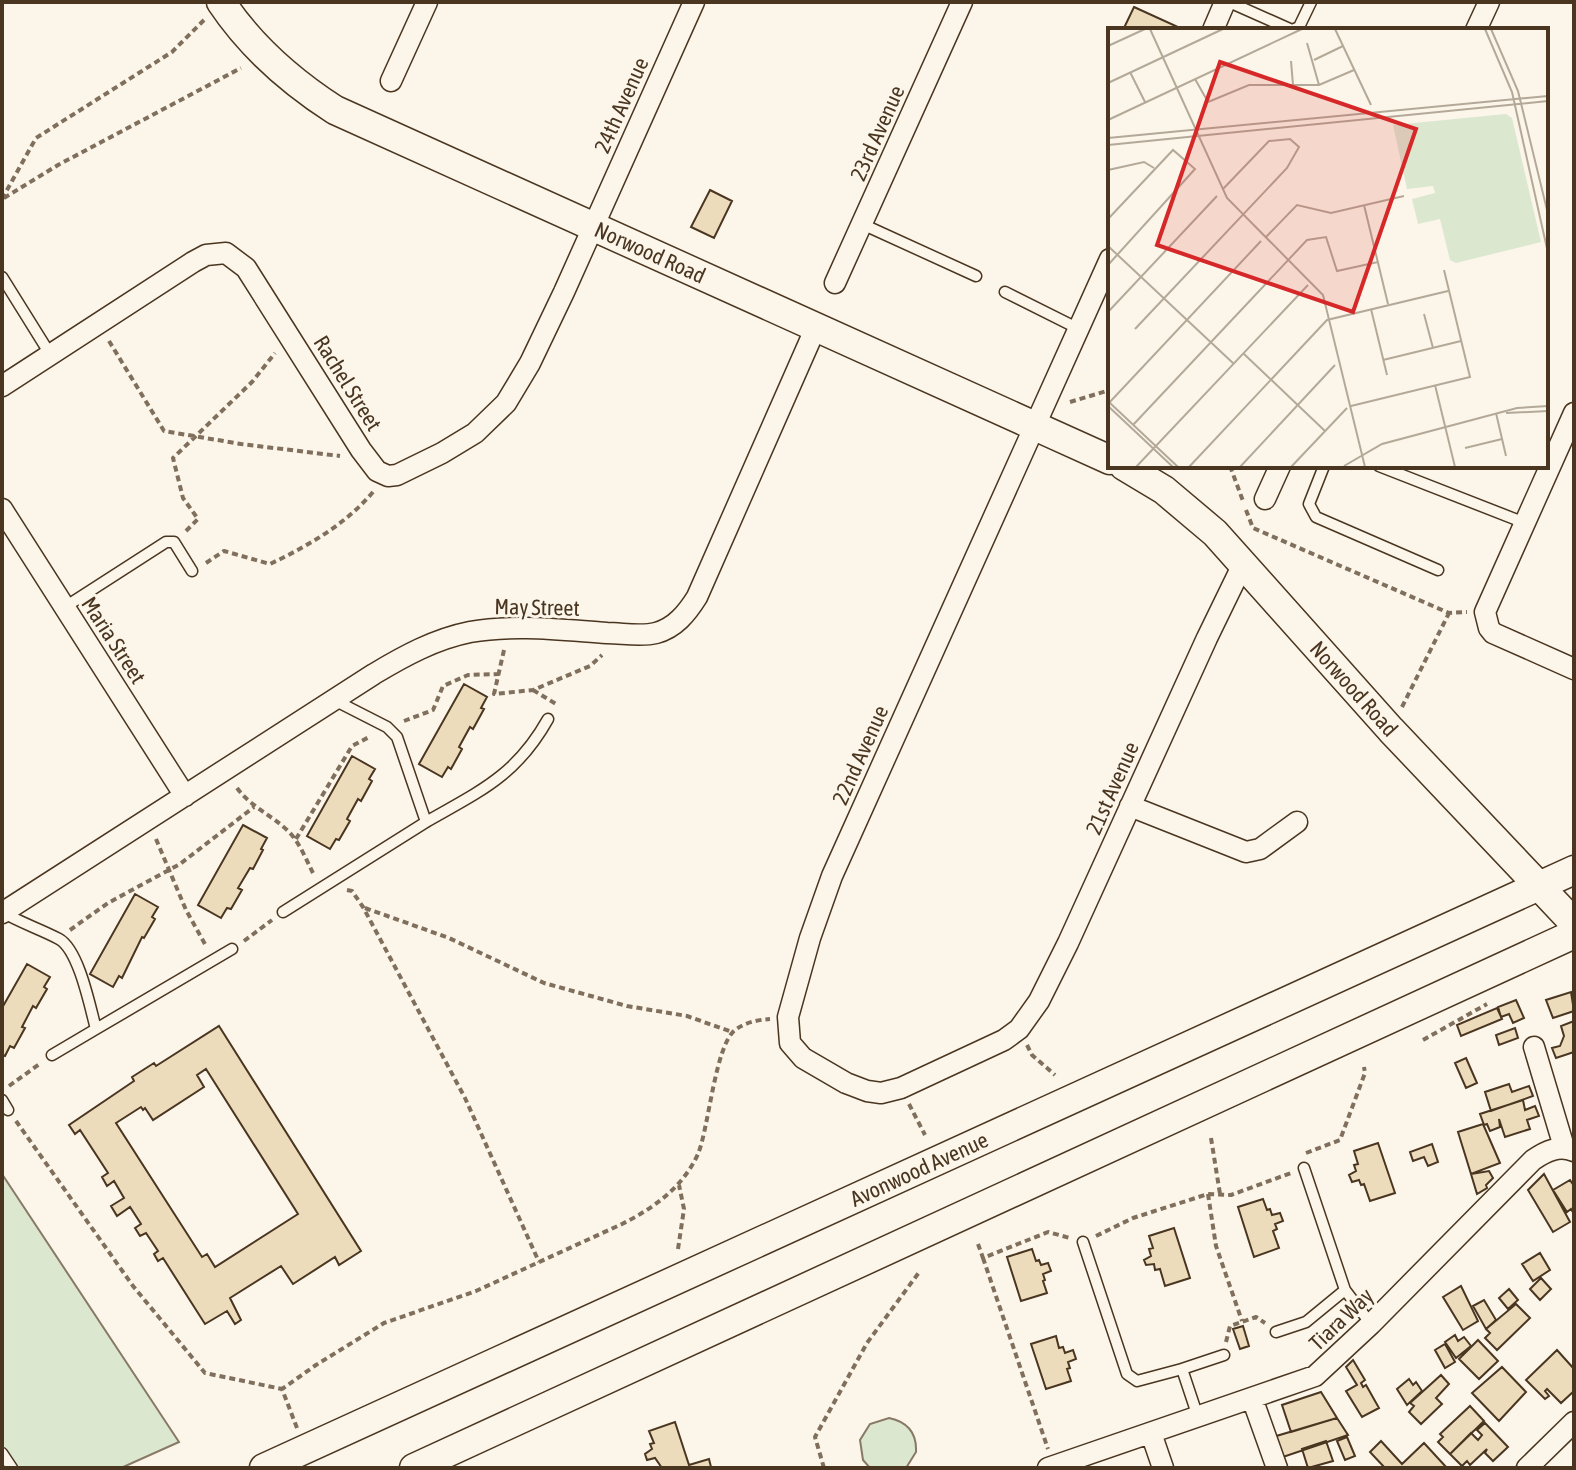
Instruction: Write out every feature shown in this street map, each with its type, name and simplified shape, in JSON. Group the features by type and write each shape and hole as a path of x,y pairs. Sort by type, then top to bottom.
{"main road":[{"name":"Norwood Road","path":"214,10 276,66 335,110 1108,459"},
{"name":"Norwood Road","path":"1127,468 1164,490 1190,511 1243,564 1381,720 1574,923"},
{"name":"Avonwood Avenue","path":"264,1468 1574,870"},
{"path":"414,1468 1574,934"}],"street":[{"path":"391,81 427,2"},
{"name":"24th Avenue","path":"593,227 694,2"},
{"name":"23rd Avenue","path":"835,283 962,2"},
{"path":"1214,28 1227,2"},
{"path":"1477,28 1489,2"},
{"path":"388,476 410,471 475,433 506,403 530,363 593,227"},
{"name":"Rachel Street","path":"2,386 193,262 206,255 226,253 246,268 361,450 377,471 388,476"},
{"name":"22nd Avenue","path":"788,1017 810,938 832,876 1108,264"},
{"name":"May Street","path":"2,912 402,657 432,644 469,632 510,628 644,634 670,628 697,597 816,327"},
{"path":"1574,413 1485,612 1493,633 1574,669"},
{"path":"1265,499 1279,468"},
{"name":"Maria Street","path":"2,509 185,796"},
{"name":"21st Avenue","path":"1019,1029 1039,1001 1243,564"},
{"path":"1130,806 1246,852 1260,849 1297,822"},
{"path":"788,1017 790,1043 803,1058 846,1083 881,1093 901,1088 991,1046 1019,1029"},
{"path":"1534,1047 1569,1149"},
{"name":"Tiara Way","path":"1051,1467 1315,1376 1371,1324 1533,1160 1543,1154 1569,1149"},
{"path":"1252,1398 1277,1468"},
{"path":"1527,1468 1574,1422"},
{"path":"1151,1433 1163,1468"}],"lane":[{"path":"1227,2 1287,28"},
{"path":"1297,28 1311,2"},
{"path":"862,224 976,276"},
{"path":"2,277 50,354"},
{"path":"1005,292 1079,329"},
{"path":"1323,468 1309,504 1316,517 1438,570"},
{"path":"1384,468 1525,523"},
{"path":"65,607 162,543 174,542 192,571"},
{"path":"336,701 387,727 397,737 426,822"},
{"path":"283,912 495,782 529,750 548,719"},
{"path":"2,912 59,939 71,949 96,1029"},
{"path":"52,1055 232,949"},
{"path":"1304,1168 1345,1290 1371,1324"},
{"path":"1083,1242 1130,1378 1137,1381 1224,1355"},
{"path":"1276,1332 1306,1322 1345,1290"},
{"path":"1182,1369 1198,1417"},
{"path":"2,1453 12,1468"}],"path":[{"path":"2,200 36,138 172,52 214,10"},
{"path":"2,200 58,165 245,66"},
{"path":"97,323 164,431 336,457 361,450"},
{"path":"174,542 198,519 183,498 173,458 252,382 289,335"},
{"path":"1064,403 1108,391"},
{"path":"1231,468 1253,528 1449,613 1402,709"},
{"path":"192,571 224,551 270,564 300,549 358,510 388,476"},
{"path":"502,660 494,694 533,690 590,666"},
{"path":"533,690 560,706"},
{"path":"244,797 296,839 320,888 352,891 363,907 465,1098 539,1262"},
{"path":"59,939 108,903 170,870 254,807"},
{"path":"163,850 186,910 214,959"},
{"path":"363,907 449,938 544,983 627,1006 687,1016 732,1032"},
{"path":"232,949 283,912"},
{"path":"1423,1040 1489,1003"},
{"path":"5,1105 133,1286 205,1373 282,1389 384,1323 476,1291 644,1213 679,1185 698,1153 720,1063 732,1032 752,1020 788,1017"},
{"path":"1019,1029 1032,1055 1055,1075"},
{"path":"2,1091 52,1055"},
{"path":"983,1258 1048,1232 1083,1242 1133,1218 1208,1194 1231,1195 1304,1168 1301,1155 1340,1140 1365,1073 1364,1067"},
{"path":"901,1088 925,1135"},
{"path":"1211,1138 1220,1194"},
{"path":"678,1249 684,1209 679,1185"},
{"path":"1208,1194 1216,1246 1242,1321"},
{"path":"978,1244 1051,1467"},
{"path":"824,1468 815,1437 867,1343 920,1271"},
{"path":"1224,1355 1230,1326 1256,1317 1276,1332"},
{"path":"282,1389 297,1429"}],"green space":[{"path":"2,1174 179,1442 121,1468 2,1468"},
{"path":"889,1418 910,1429 916,1452 906,1468 870,1468 863,1460 860,1440 870,1424"}],"building":[{"path":"1134,7 1178,27 1178,28 1124,28"},
{"path":"710,190 732,201 714,238 691,227"},
{"path":"464,684 487,697 473,729 470,727 459,747 462,749 451,769 448,767 442,777 419,764"},
{"path":"352,756 375,769 361,801 358,799 347,819 350,821 330,849 307,836"},
{"path":"243,825 267,838 253,869 250,868 238,888 242,890 231,909 227,908 221,918 198,905"},
{"path":"135,894 158,907 152,917 155,919 142,937 122,978 119,976 113,987 90,974"},
{"path":"27,964 50,977 44,987 47,989 36,1008 33,1006 14,1048 10,1046 5,1056 2,1055 2,1008"},
{"path":"1571,992 1574,1011 1553,1018 1546,1000"},
{"path":"1516,1000 1524,1018 1513,1023 1509,1014 1501,1017 1498,1007"},
{"path":"1497,1008 1502,1019 1461,1036 1457,1025"},
{"path":"1574,1021 1574,1052 1556,1058 1552,1048 1560,1046 1564,1036 1561,1026"},
{"path":"219,1026 361,1251 339,1265 335,1257 293,1284 281,1266 230,1298 241,1320 235,1324 227,1311 205,1324 163,1258 158,1261 154,1254 158,1251 146,1233 140,1236 135,1228 141,1224 130,1207 117,1216 111,1206 124,1198 114,1181 107,1186 102,1177 108,1173 80,1130 75,1134 69,1125 134,1081 132,1077 154,1063 156,1066","holes":["206,1069 298,1214 215,1267 207,1254 202,1257 116,1123 141,1107 153,1120 204,1087 197,1075"]},
{"path":"1515,1028 1518,1038 1499,1045 1496,1035"},
{"path":"1466,1058 1477,1083 1466,1088 1455,1063"},
{"path":"1509,1084 1512,1092 1529,1086 1533,1096 1491,1111 1485,1092"},
{"path":"1523,1100 1525,1110 1535,1106 1539,1116 1527,1120 1530,1129 1505,1137 1499,1119 1500,1127 1490,1131 1487,1124 1484,1125 1480,1114"},
{"path":"1483,1124 1500,1163 1471,1174 1458,1132"},
{"path":"1378,1143 1395,1193 1370,1201 1364,1184 1361,1185 1359,1180 1352,1182 1349,1175 1356,1171 1354,1165 1358,1164 1354,1151"},
{"path":"1432,1144 1438,1162 1428,1166 1424,1157 1413,1161 1410,1152"},
{"path":"1489,1171 1493,1178 1486,1185 1487,1188 1477,1194 1471,1174"},
{"path":"1544,1174 1570,1222 1553,1232 1528,1190"},
{"path":"1570,1180 1574,1186 1574,1214 1571,1209 1567,1212 1553,1190"},
{"path":"1263,1199 1267,1210 1270,1209 1272,1215 1280,1213 1283,1221 1275,1224 1277,1229 1273,1231 1279,1248 1254,1257 1238,1207"},
{"path":"1174,1228 1190,1278 1165,1286 1160,1269 1155,1270 1154,1264 1146,1265 1144,1260 1151,1256 1149,1249 1153,1248 1149,1236"},
{"path":"1032,1249 1036,1261 1039,1260 1041,1265 1048,1263 1051,1271 1043,1274 1047,1293 1021,1301 1007,1257"},
{"path":"1540,1253 1550,1270 1533,1281 1522,1264"},
{"path":"1541,1278 1551,1289 1540,1300 1530,1289"},
{"path":"1461,1286 1478,1321 1463,1330 1443,1297"},
{"path":"1509,1289 1518,1300 1508,1309 1499,1298"},
{"path":"1484,1300 1496,1320 1486,1329 1473,1306"},
{"path":"1516,1304 1530,1318 1497,1350 1485,1338 1490,1333 1486,1329"},
{"path":"1243,1326 1249,1346 1240,1349 1233,1329"},
{"path":"1455,1335 1458,1341 1464,1337 1471,1346 1456,1358 1445,1342"},
{"path":"1056,1336 1059,1348 1063,1347 1065,1353 1073,1350 1076,1359 1068,1362 1071,1381 1046,1389 1031,1344"},
{"path":"1478,1340 1498,1361 1479,1379 1459,1359"},
{"path":"1445,1344 1455,1362 1445,1368 1435,1350"},
{"path":"1557,1350 1574,1369 1574,1391 1561,1403 1547,1389 1545,1391 1549,1396 1545,1399 1526,1380"},
{"path":"1353,1360 1365,1380 1361,1383 1363,1387 1366,1385 1379,1408 1362,1417 1346,1391 1357,1385 1346,1367"},
{"path":"1502,1367 1526,1392 1499,1421 1472,1393"},
{"path":"1441,1375 1449,1384 1436,1398 1442,1404 1421,1424 1409,1412 1414,1406 1410,1403"},
{"path":"1409,1379 1413,1385 1416,1382 1422,1391 1407,1405 1397,1389"},
{"path":"1321,1392 1337,1418 1291,1432 1282,1405"},
{"path":"1470,1406 1484,1421 1450,1454 1438,1442 1443,1437 1440,1434"},
{"path":"1337,1418 1348,1435 1280,1458 1273,1437"},
{"path":"675,1422 689,1465 709,1459 711,1467 662,1468 655,1458 647,1460 645,1454 652,1449 650,1444 654,1443 649,1431"},
{"path":"1485,1423 1508,1447 1493,1461 1485,1453 1487,1449 1470,1465 1467,1461 1462,1466 1450,1454 1471,1433 1478,1440 1482,1435 1477,1430"},
{"path":"1347,1437 1355,1456 1345,1460 1337,1441"},
{"path":"1326,1441 1333,1461 1308,1468 1302,1449"},
{"path":"1381,1441 1402,1464 1424,1443 1447,1468 1385,1468 1370,1452"}]}
